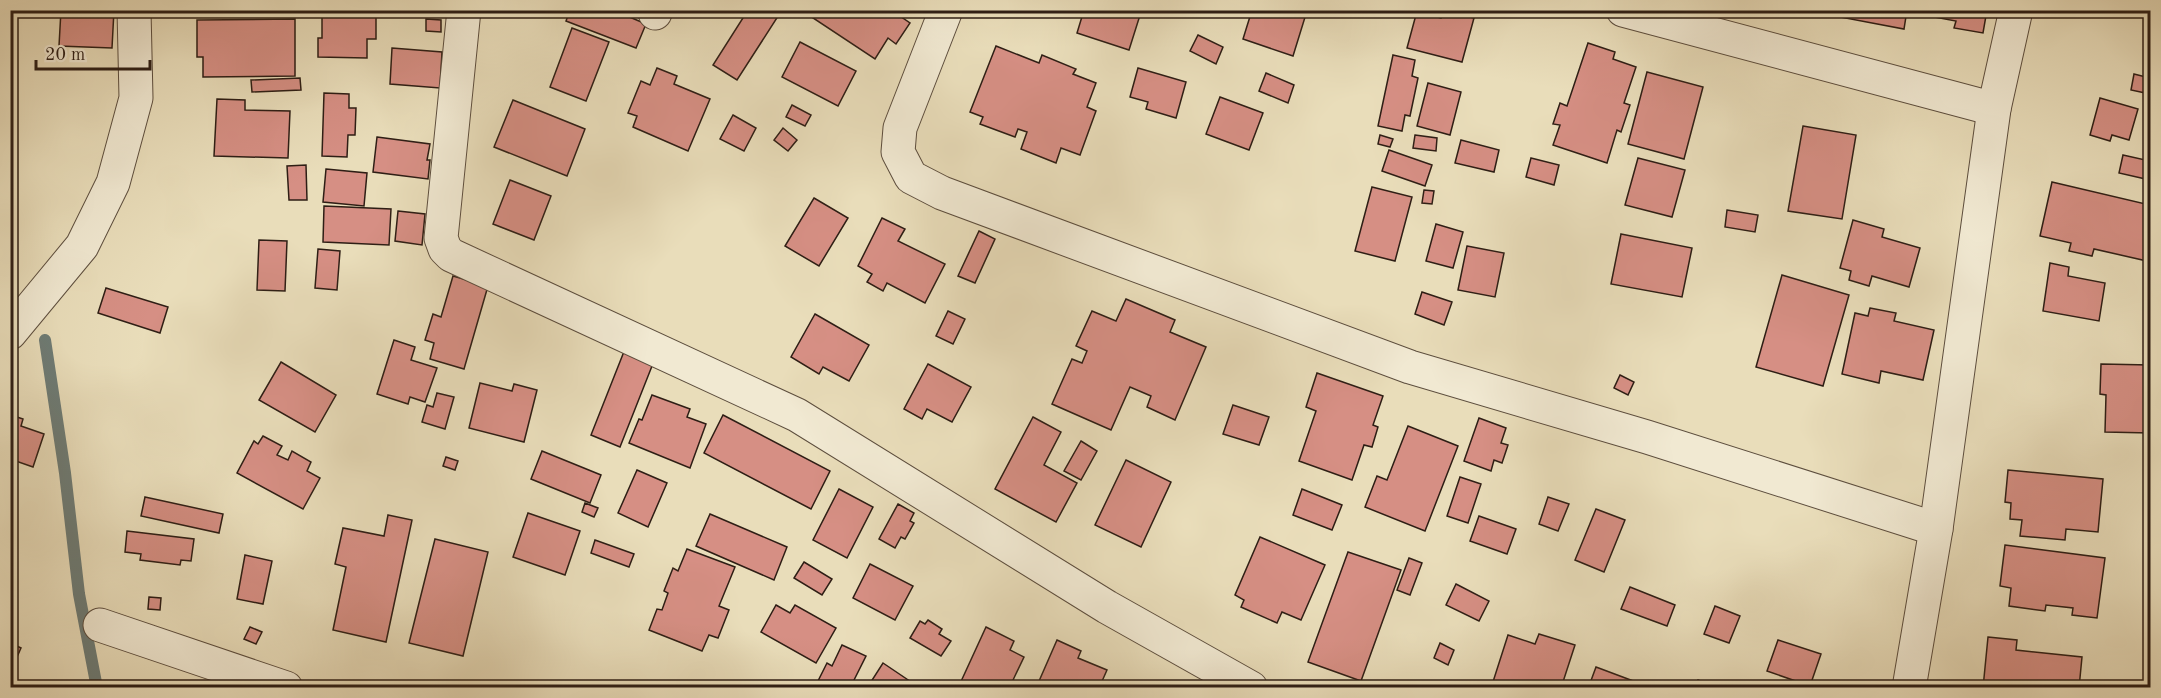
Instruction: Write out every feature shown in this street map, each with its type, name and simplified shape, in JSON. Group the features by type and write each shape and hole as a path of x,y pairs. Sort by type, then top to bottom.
{"street":[{"path":"10,333 82,246 113,183 136,98 134,10"},
{"path":"464,10 441,237 445,249 451,255 797,415 1107,607 1251,687"},
{"path":"946,10 900,128 898,152 911,177 942,193 1410,367 1647,437 1936,529"},
{"path":"1623,10 1994,109"},
{"path":"1909,687 1936,529 1994,109 2016,10"},
{"path":"100,625 286,687"}],"building":[{"path":"61,10 114,10 112,48 59,46"},
{"path":"322,10 368,10 368,14 376,15 376,39 367,39 367,58 318,57 318,38 322,38"},
{"path":"570,10 613,10 646,24 636,48 566,21"},
{"path":"748,10 782,10 737,80 713,65"},
{"path":"809,10 891,10 910,23 896,44 888,38 875,59 807,14"},
{"path":"1084,10 1141,12 1129,50 1077,33"},
{"path":"1252,10 1295,10 1306,14 1293,56 1243,39"},
{"path":"1443,10 1474,18 1462,62 1407,48 1417,11 1441,18"},
{"path":"1841,10 1907,10 1904,29 1840,17"},
{"path":"1919,10 1987,10 1983,33 1954,28 1956,21 1918,14"},
{"path":"295,19 295,76 203,77 203,57 197,57 197,20"},
{"path":"426,19 441,20 441,32 426,31"},
{"path":"572,28 609,42 586,101 550,87"},
{"path":"1198,35 1223,47 1216,64 1190,51"},
{"path":"800,42 856,71 838,106 782,77"},
{"path":"1588,43 1615,52 1613,59 1636,67 1624,103 1630,105 1621,132 1617,130 1607,163 1553,145 1560,125 1553,124 1560,103 1567,106"},
{"path":"996,46 1039,63 1042,55 1076,69 1073,74 1096,83 1087,107 1096,111 1080,155 1061,148 1056,163 1021,149 1027,132 1018,129 1015,137 980,124 983,117 970,112"},
{"path":"392,48 442,52 440,88 390,84"},
{"path":"1393,55 1415,60 1412,76 1418,78 1410,116 1405,115 1402,131 1378,126"},
{"path":"657,68 677,76 674,84 710,99 688,151 633,127 637,116 628,113 641,81 650,85"},
{"path":"1138,68 1186,82 1176,118 1146,109 1148,102 1130,97"},
{"path":"1647,72 1703,87 1684,159 1628,144"},
{"path":"1266,73 1294,85 1288,103 1259,91"},
{"path":"2134,74 2150,78 2150,94 2131,90"},
{"path":"300,78 301,90 252,92 251,80"},
{"path":"1428,83 1461,92 1450,135 1417,126"},
{"path":"324,93 349,94 349,108 356,108 355,135 348,135 347,157 322,156"},
{"path":"1220,97 1263,113 1249,150 1206,134"},
{"path":"2100,98 2138,109 2129,140 2112,135 2110,141 2090,135"},
{"path":"217,99 245,100 245,110 290,111 288,158 214,156"},
{"path":"513,100 585,129 567,176 494,147"},
{"path":"792,105 811,115 805,126 786,117"},
{"path":"733,115 756,128 744,151 720,139"},
{"path":"1803,126 1856,135 1842,219 1788,211"},
{"path":"783,128 797,140 788,151 774,140"},
{"path":"1380,135 1393,139 1390,147 1378,144"},
{"path":"1415,135 1437,138 1436,151 1413,148"},
{"path":"377,137 430,144 427,160 430,160 428,179 373,172"},
{"path":"1461,140 1499,150 1494,172 1455,163"},
{"path":"1389,150 1432,165 1425,186 1382,171"},
{"path":"2123,155 2150,161 2150,180 2119,173"},
{"path":"1531,158 1559,165 1554,185 1526,177"},
{"path":"1638,158 1685,170 1672,217 1625,205"},
{"path":"306,165 307,200 289,200 287,166"},
{"path":"326,169 367,173 364,206 323,202"},
{"path":"510,180 551,196 534,240 493,224"},
{"path":"2052,182 2150,205 2150,246 2147,261 2094,249 2092,256 2069,251 2071,243 2040,236"},
{"path":"1372,187 1412,197 1395,261 1355,251"},
{"path":"1424,190 1434,191 1432,204 1422,203"},
{"path":"814,198 848,218 819,266 785,246"},
{"path":"324,206 391,209 389,245 323,242"},
{"path":"1727,210 1758,215 1755,232 1725,227"},
{"path":"398,211 425,214 422,245 395,241"},
{"path":"882,218 905,229 898,241 945,264 925,303 887,283 883,291 867,282 872,274 858,266"},
{"path":"1853,220 1884,229 1882,237 1920,248 1909,287 1872,276 1869,286 1849,280 1851,271 1840,268"},
{"path":"1436,224 1463,232 1453,268 1426,261"},
{"path":"979,231 995,239 975,283 958,276"},
{"path":"1621,234 1692,248 1682,297 1611,284"},
{"path":"259,240 287,241 285,291 257,290"},
{"path":"1467,246 1504,253 1495,297 1458,290"},
{"path":"318,249 340,251 337,290 315,288"},
{"path":"2050,263 2069,267 2068,276 2105,283 2099,321 2043,311"},
{"path":"1782,275 1849,295 1823,386 1756,367"},
{"path":"453,276 488,286 464,369 430,359 434,343 425,340 433,314 441,317"},
{"path":"106,288 168,307 160,333 98,313"},
{"path":"1422,292 1452,302 1444,325 1415,314"},
{"path":"1126,299 1175,320 1170,332 1206,347 1175,420 1147,407 1151,396 1130,387 1111,430 1052,404 1072,359 1082,363 1087,351 1076,346 1092,311 1116,321"},
{"path":"1870,308 1896,313 1894,321 1934,330 1923,380 1881,371 1879,383 1842,374 1855,313 1868,316"},
{"path":"948,311 965,319 953,344 936,336"},
{"path":"815,314 869,345 849,381 823,367 819,374 791,357"},
{"path":"394,340 415,347 411,360 437,368 425,402 410,397 408,404 377,394"},
{"path":"625,349 654,361 620,447 591,435"},
{"path":"281,362 336,395 315,432 259,400"},
{"path":"928,364 971,387 952,422 927,409 922,419 904,409"},
{"path":"2101,364 2150,365 2150,433 2105,432 2106,395 2100,394"},
{"path":"1317,373 1383,396 1373,425 1378,427 1372,447 1364,445 1352,480 1299,461 1316,411 1306,407"},
{"path":"1620,375 1634,382 1628,395 1614,388"},
{"path":"480,383 512,391 514,384 537,390 524,442 469,428"},
{"path":"437,393 454,397 445,429 422,422 427,405 433,407"},
{"path":"652,395 690,409 687,417 706,424 690,468 629,443"},
{"path":"1233,405 1269,417 1259,445 1223,434"},
{"path":"11,415 23,419 21,426 44,434 33,467 10,459"},
{"path":"723,415 830,471 811,509 704,453"},
{"path":"1033,417 1061,432 1044,465 1077,483 1056,522 995,489"},
{"path":"1479,418 1506,428 1501,443 1508,445 1502,463 1494,460 1491,471 1464,461"},
{"path":"1408,426 1458,446 1425,531 1365,507 1377,476 1387,480"},
{"path":"263,436 282,446 277,455 288,460 292,451 311,462 307,471 320,478 303,509 237,473 254,441 258,444"},
{"path":"1081,441 1097,451 1081,480 1064,471"},
{"path":"542,451 601,475 590,503 531,479"},
{"path":"446,457 458,461 455,470 443,466"},
{"path":"1126,460 1171,482 1141,547 1095,525"},
{"path":"637,470 667,483 648,527 618,513"},
{"path":"2008,470 2103,479 2098,532 2066,529 2065,540 2020,536 2022,520 2010,519 2011,503 2005,502"},
{"path":"1460,477 1481,484 1468,523 1447,516"},
{"path":"839,489 873,507 847,558 813,540"},
{"path":"1302,489 1342,505 1332,530 1293,515"},
{"path":"145,497 223,514 219,533 141,516"},
{"path":"1548,497 1569,504 1558,531 1539,524"},
{"path":"585,503 598,508 594,517 582,512"},
{"path":"898,504 914,513 910,521 914,523 905,539 901,537 895,548 879,539"},
{"path":"1596,509 1625,520 1604,572 1575,560"},
{"path":"528,513 580,531 565,575 513,557"},
{"path":"710,514 787,547 774,580 696,546"},
{"path":"388,515 412,520 386,642 333,630 346,567 335,564 343,528 384,536"},
{"path":"1479,516 1516,529 1507,554 1470,541"},
{"path":"127,531 194,539 191,561 181,560 180,565 140,560 141,554 125,552"},
{"path":"1260,537 1325,565 1301,620 1282,612 1277,623 1241,607 1244,600 1235,595"},
{"path":"435,539 488,552 463,656 409,643"},
{"path":"595,540 634,554 629,567 591,553"},
{"path":"2005,545 2105,558 2097,618 2072,615 2073,608 2046,605 2045,611 2009,606 2011,588 2000,586"},
{"path":"687,549 735,567 719,606 729,610 718,638 709,635 702,651 649,630 657,609 662,610 668,593 664,591 673,568 678,571"},
{"path":"1348,552 1401,570 1361,681 1308,662"},
{"path":"245,555 272,561 263,604 237,599"},
{"path":"1409,558 1422,563 1410,595 1397,590"},
{"path":"804,562 832,579 822,595 794,578"},
{"path":"870,564 913,586 895,620 853,598"},
{"path":"1456,584 1489,601 1479,621 1446,605"},
{"path":"1630,587 1675,605 1667,626 1621,609"},
{"path":"149,597 161,598 160,610 148,609"},
{"path":"776,605 790,613 795,605 836,628 816,663 761,632"},
{"path":"1715,606 1740,616 1729,643 1704,634"},
{"path":"928,620 942,629 939,634 951,641 941,656 910,638 920,621 925,624"},
{"path":"250,627 262,632 256,644 244,639"},
{"path":"986,627 1014,641 1010,650 1024,657 1013,680 1020,683 1017,688 958,688"},
{"path":"1539,634 1575,645 1561,688 1491,688 1508,635 1535,644"},
{"path":"1988,637 2017,640 2016,650 2082,657 2079,688 1983,688"},
{"path":"1057,640 1081,651 1078,658 1107,670 1099,688 1036,688"},
{"path":"1778,640 1821,654 1810,686 1767,671"},
{"path":"10,643 21,648 10,673"},
{"path":"1440,643 1454,650 1448,665 1434,658"},
{"path":"842,645 866,656 850,688 821,688 823,684 818,681 827,663 832,666"},
{"path":"883,663 920,688 867,688"},
{"path":"1596,667 1636,682 1634,688 1580,688 1582,683 1589,686"},
{"path":"1698,680 1719,688 1695,688"}],"waterway":[{"path":"45,340 65,473 79,594 97,688"}]}
